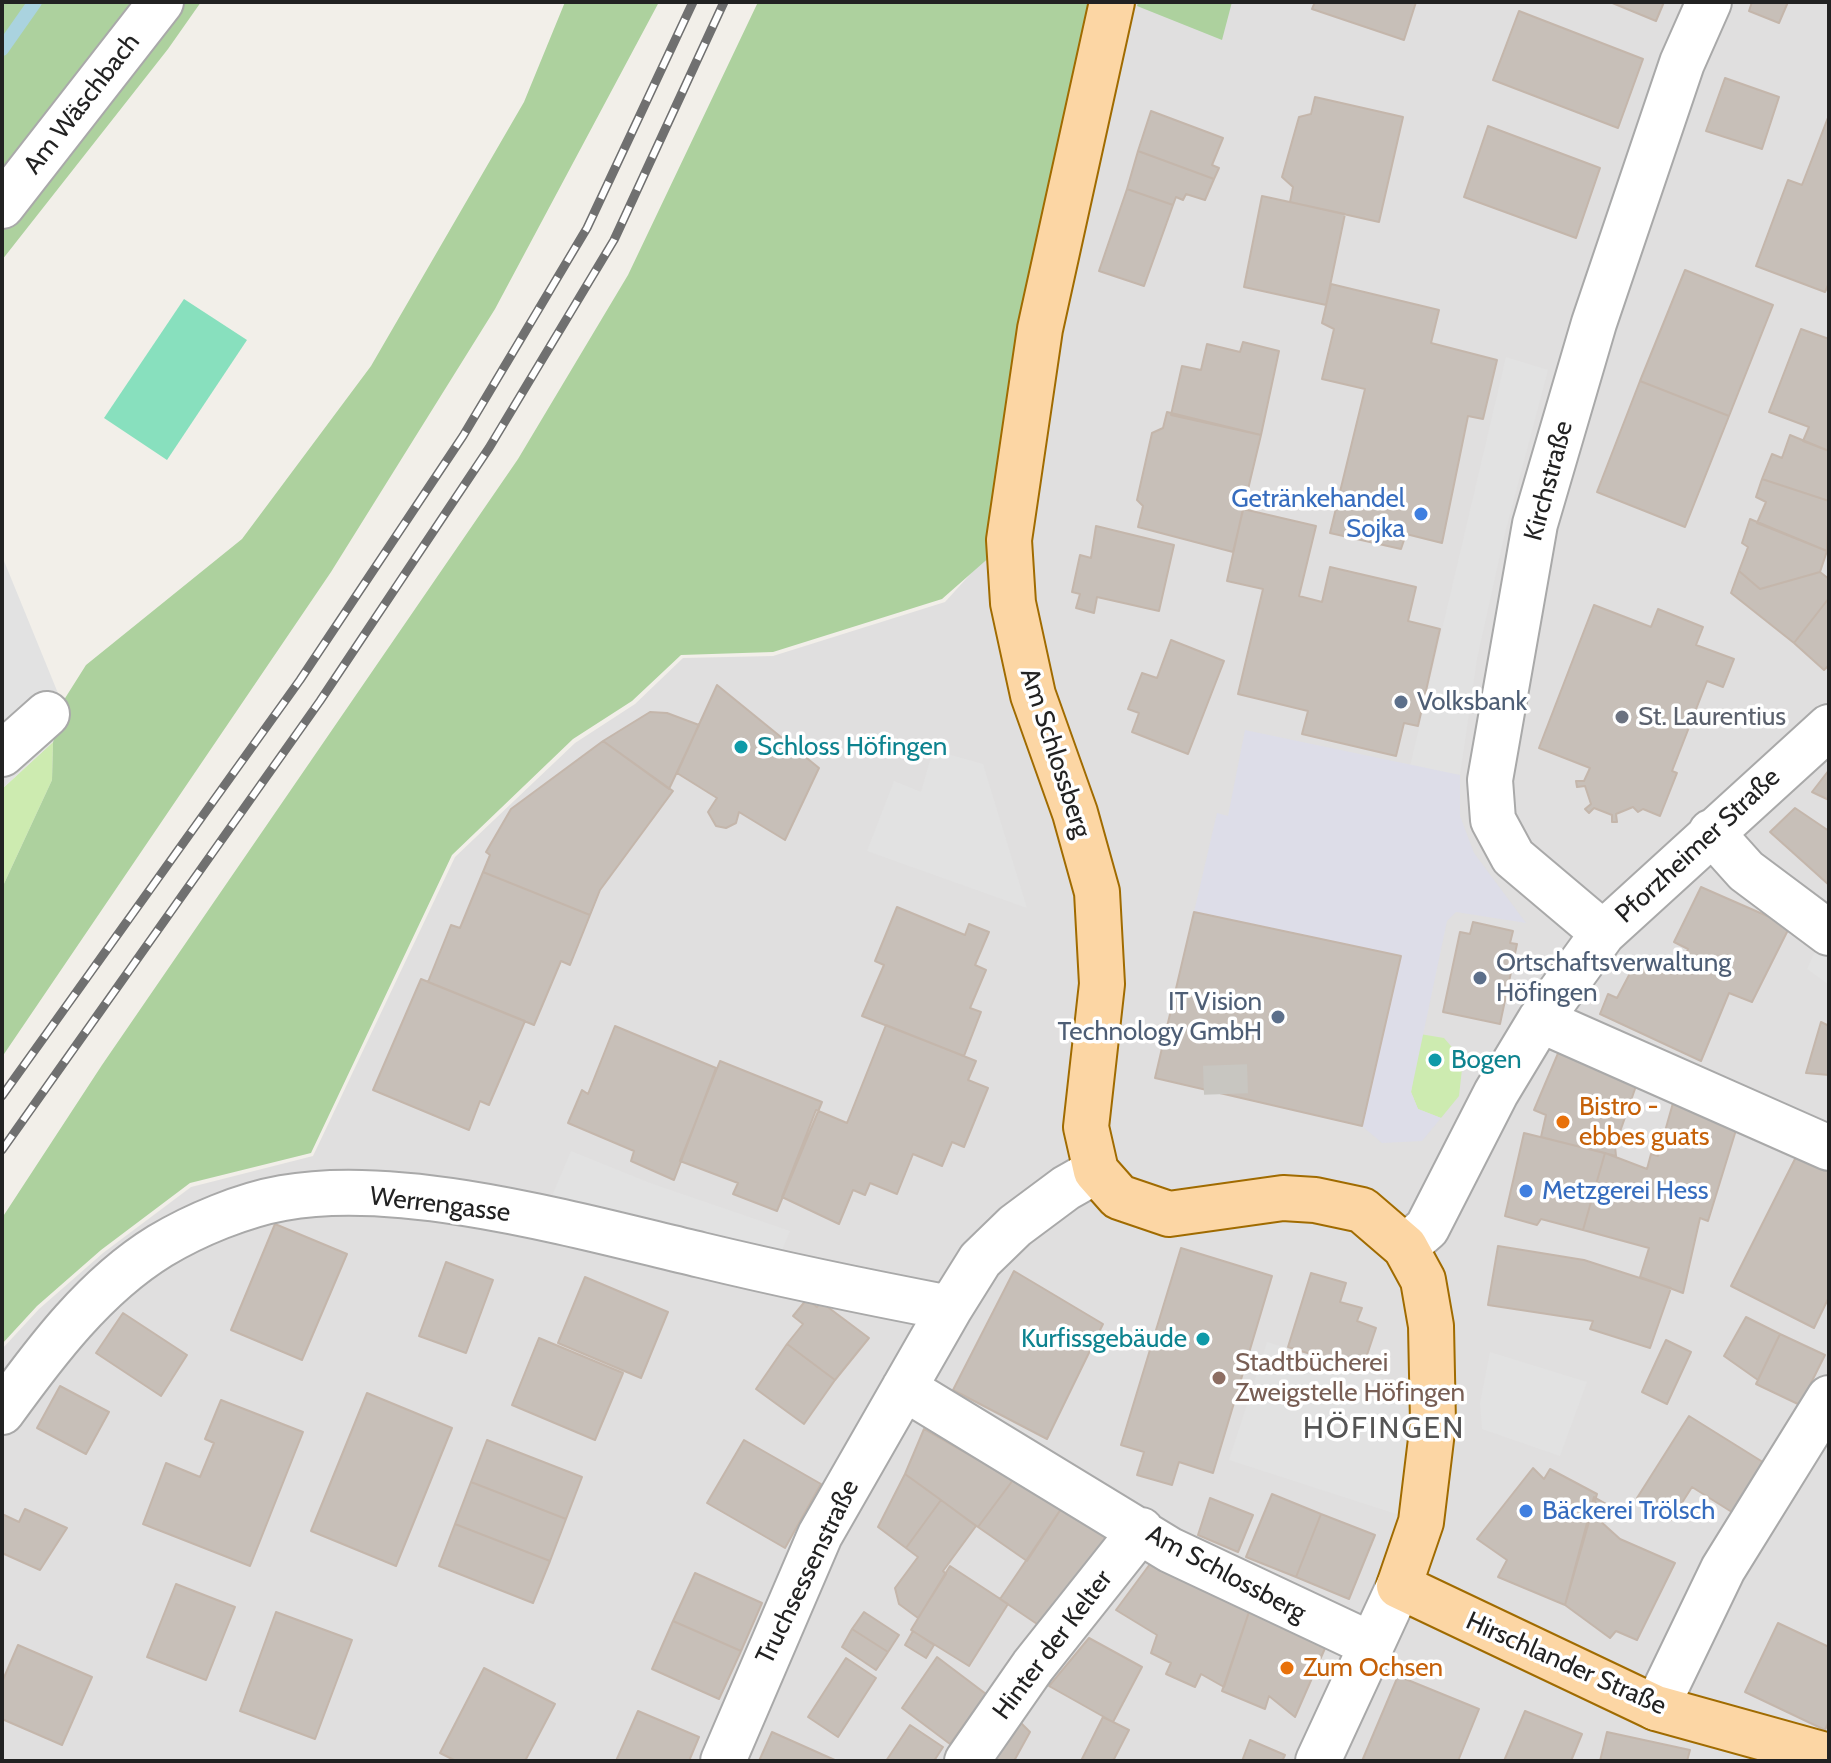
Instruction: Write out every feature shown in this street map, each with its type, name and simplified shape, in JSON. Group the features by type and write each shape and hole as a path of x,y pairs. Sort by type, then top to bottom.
{"main road":[{"name":"Am Schlossberg","path":"1096,1171 1086,1127 1102,984 1097,892 1075,813 1033,695 1013,603 1009,540 1040,329 1112,2"},
{"path":"1096,1171 1119,1197 1169,1214 1283,1198 1315,1200 1362,1210 1405,1247 1423,1280 1431,1326 1433,1423 1421,1522 1399,1586"},
{"name":"Hirschlander Straße","path":"1399,1586 1656,1708 1829,1756"}],"street":[{"name":"Am Wäschbach","path":"2,206 161,2"},
{"name":"Kirchstraße","path":"1603,933 1513,857 1493,820 1490,780 1535,524 1594,323 1682,63 1709,2"},
{"path":"2,754 47,714"},
{"name":"Pforzheimer Straße","path":"1405,1247 1427,1228 1496,1093 1540,1020 1603,933 1829,727"},
{"path":"1711,832 1746,871 1829,933"},
{"path":"1540,1020 1829,1148"},
{"name":"Truchsessenstraße","path":"723,1761 820,1535 980,1260 1015,1226 1066,1188 1096,1171"},
{"name":"Werrengasse","path":"2,1412 68,1328 116,1277 161,1245 210,1222 283,1198 405,1197 516,1213 801,1280 950,1308"},
{"name":"Am Schlossberg","path":"904,1388 1170,1550 1372,1645"},
{"path":"1656,1708 1723,1569 1829,1398"},
{"name":"Hinter der Kelter","path":"967,1761 1033,1666 1141,1530"},
{"path":"1318,1761 1399,1586"}],"shaded area":[{"path":"1116,2 1829,2 1829,1761 2,1761 2,1349 39,1309 103,1253 191,1187 313,1156 455,857 575,743 635,704 683,658 773,656 945,602 1014,526"},
{"path":"1506,357 1548,370 1504,537 1477,659 1460,775 1410,766"},
{"path":"2,556 62,703 53,742 2,789"},
{"path":"1245,730 1460,775 1460,816 1474,853 1526,923 1456,912 1447,921 1411,1092 1418,1109 1441,1118 1422,1141 1382,1143 1362,1126 1401,956 1194,912 1217,813 1228,816"},
{"path":"933,750 983,764 1027,908 867,851 894,781 921,792"},
{"path":"1819,942 1829,948 1829,985 1807,969"},
{"path":"571,1151 650,1183 790,1231 778,1260 551,1198"},
{"path":"1267,1342 1433,1394 1421,1522 1229,1460"},
{"path":"1490,1352 1587,1382 1560,1456 1482,1429 1480,1403"}],"green space":[{"path":"2,2 201,2 168,49 2,260"},
{"path":"565,2 659,2 495,309 331,572 2,1057 2,888 52,780 53,742 62,703 86,665 242,539 371,366 524,102"},
{"path":"758,2 1111,2 1009,540 942,599 773,652 681,655 632,701 573,739 452,855 311,1153 190,1183 101,1250 37,1306 2,1344 2,1218 102,1065 518,459 628,275"},
{"path":"1138,2 1232,2 1222,40 1137,6"},
{"path":"184,299 247,340 167,460 104,418"},
{"path":"53,742 52,780 2,888 2,789"},
{"path":"1420,1034 1444,1038 1463,1060 1459,1096 1441,1118 1418,1109 1411,1092"}],"building":[{"path":"1315,2 1416,2 1404,40 1312,9"},
{"path":"1610,2 1664,2 1656,21"},
{"path":"1752,2 1788,2 1779,23 1749,11"},
{"path":"1519,11 1643,59 1618,128 1493,80"},
{"path":"1725,78 1779,97 1762,149 1706,131"},
{"path":"1315,97 1403,117 1379,222 1290,202 1293,187 1282,177 1299,117 1311,114"},
{"path":"1151,111 1223,138 1212,165 1219,168 1214,179 1138,151"},
{"path":"1829,115 1829,283 1825,292 1756,266 1788,180 1802,185"},
{"path":"1488,126 1600,168 1576,238 1464,197"},
{"path":"1138,151 1214,179 1205,200 1186,194 1183,200 1176,197 1173,205 1127,189"},
{"path":"1127,189 1173,205 1144,286 1099,271"},
{"path":"1262,196 1345,214 1326,305 1244,287"},
{"path":"1685,270 1773,305 1729,416 1640,381"},
{"path":"1331,284 1439,310 1431,343 1497,360 1483,419 1468,416 1442,543 1406,534 1401,549 1330,533 1365,389 1322,379 1334,329 1322,323"},
{"path":"1801,329 1829,339 1829,451 1803,441 1809,427 1769,412"},
{"path":"1243,342 1279,351 1261,435 1171,415 1182,366 1201,370 1207,344 1240,352"},
{"path":"1640,381 1729,416 1685,527 1597,492"},
{"path":"1167,412 1261,435 1233,552 1138,527 1143,506 1137,500 1152,433 1163,428"},
{"path":"1790,435 1829,451 1829,501 1762,479 1772,454 1782,458"},
{"path":"1762,479 1829,501 1827,551 1757,523 1766,502 1756,497"},
{"path":"1243,509 1316,526 1299,596 1322,602 1330,567 1416,587 1408,621 1440,629 1418,726 1404,723 1396,756 1302,734 1308,711 1238,694 1263,589 1227,581"},
{"path":"1750,519 1827,551 1820,572 1760,589 1739,571 1748,547 1742,543"},
{"path":"1096,526 1174,545 1159,611 1097,597 1094,613 1076,608 1080,594 1072,592 1080,555 1091,558"},
{"path":"1739,571 1760,589 1820,572 1829,579 1829,598 1794,643 1731,593"},
{"path":"1829,598 1829,665 1824,670 1794,643"},
{"name":"St. Laurentius","path":"1594,605 1651,627 1658,609 1703,627 1696,645 1734,659 1723,687 1707,681 1672,771 1677,773 1660,816 1643,809 1638,812 1633,807 1616,814 1617,822 1612,822 1612,815 1594,808 1589,813 1585,809 1591,804 1585,786 1577,787 1576,781 1584,781 1590,768 1539,748"},
{"path":"1171,640 1224,661 1188,754 1132,732 1139,713 1128,709 1142,673 1157,678"},
{"name":"Schloss Höfingen","path":"717,685 819,768 785,840 739,812 736,823 726,828 716,826 708,812 717,798 677,773"},
{"path":"650,712 667,713 699,725 669,789 603,741"},
{"path":"603,741 673,791 600,890 590,915 483,872 490,855 486,852 511,809"},
{"path":"1829,770 1829,800 1812,792"},
{"path":"1795,808 1829,831 1829,885 1770,832"},
{"path":"483,872 590,915 570,965 561,961 534,1025 428,982 451,925 460,928"},
{"path":"1701,887 1790,926 1752,1002 1729,993 1701,1061 1600,1014 1608,994 1617,998 1639,956 1679,973 1688,949 1674,942"},
{"path":"897,907 965,935 969,924 989,932 975,965 986,970 970,1008 981,1012 964,1056 862,1016 884,965 875,961"},
{"name":"IT Vision Technology GmbH","path":"1194,912 1401,956 1362,1126 1155,1078"},
{"name":"Ortschaftsverwaltung Höfingen","path":"1473,922 1513,931 1510,943 1517,944 1500,1024 1443,1012 1460,932 1470,934"},
{"path":"421,979 525,1021 489,1105 480,1101 469,1130 373,1090"},
{"path":"1821,1022 1829,1026 1829,1075 1806,1073"},
{"path":"886,1025 976,1061 968,1080 988,1088 964,1147 952,1142 942,1166 913,1154 897,1194 870,1183 865,1195 853,1190 839,1224 782,1197 816,1110 847,1123"},
{"path":"615,1026 716,1068 674,1180 631,1161 634,1151 568,1123 582,1090 588,1094"},
{"path":"1559,1051 1636,1086 1615,1146 1616,1156 1541,1137 1546,1115 1534,1110"},
{"path":"720,1061 822,1102 777,1211 733,1194 738,1183 680,1161"},
{"path":"1673,1103 1736,1130 1708,1221 1700,1218 1683,1293 1640,1277 1649,1248 1583,1230 1605,1153 1647,1169 1651,1154 1658,1156"},
{"path":"1524,1133 1605,1153 1583,1230 1541,1219 1537,1225 1505,1216"},
{"path":"1797,1155 1829,1172 1829,1297 1814,1328 1731,1286"},
{"path":"275,1224 347,1254 302,1360 231,1330"},
{"path":"1498,1246 1584,1260 1671,1288 1650,1348 1590,1329 1593,1321 1488,1305"},
{"name":"Kurfissgebäude","path":"1181,1248 1272,1276 1213,1473 1179,1462 1172,1485 1137,1475 1144,1452 1121,1445"},
{"path":"446,1262 493,1280 466,1353 419,1336"},
{"path":"1014,1271 1103,1324 1047,1439 953,1390"},
{"path":"1311,1273 1346,1283 1340,1302 1362,1308 1357,1321 1376,1328 1362,1370 1288,1347"},
{"path":"585,1277 668,1312 641,1378 558,1343"},
{"path":"807,1299 817,1307 821,1302 869,1338 835,1380 787,1344 803,1324 793,1316"},
{"path":"123,1313 187,1355 161,1396 96,1353"},
{"path":"1746,1317 1780,1334 1758,1380 1724,1356"},
{"path":"1780,1334 1825,1355 1800,1405 1756,1384"},
{"path":"539,1338 623,1373 595,1440 512,1405"},
{"path":"1666,1340 1691,1352 1667,1404 1642,1392"},
{"path":"787,1344 835,1380 804,1424 756,1389"},
{"path":"60,1386 109,1412 86,1454 37,1428"},
{"path":"367,1393 452,1428 396,1566 311,1531"},
{"path":"221,1400 303,1432 250,1566 143,1524 166,1463 200,1477 214,1443 205,1439"},
{"path":"1689,1416 1766,1464 1735,1514 1692,1487 1671,1520 1637,1498"},
{"path":"924,1429 1013,1480 978,1527 905,1474"},
{"path":"487,1440 582,1477 566,1519 471,1482"},
{"path":"744,1440 821,1484 785,1548 707,1503"},
{"path":"1533,1468 1544,1479 1550,1469 1597,1494 1565,1605 1498,1577 1507,1560 1477,1539"},
{"path":"905,1474 941,1500 906,1548 878,1527"},
{"path":"1013,1480 1061,1509 1027,1561 978,1527"},
{"path":"471,1482 566,1519 550,1561 455,1524"},
{"path":"1272,1494 1321,1514 1296,1577 1246,1557"},
{"path":"1594,1497 1608,1505 1599,1520 1620,1539 1675,1563 1637,1640 1616,1631 1610,1638 1565,1605"},
{"path":"1210,1498 1253,1515 1238,1552 1198,1535"},
{"path":"941,1500 976,1526 943,1571 946,1574 918,1618 899,1604 895,1588 918,1557 906,1548"},
{"path":"25,1509 67,1528 40,1570 2,1553 2,1514 19,1522"},
{"path":"1061,1509 1114,1537 1043,1628 1000,1599"},
{"path":"1321,1514 1375,1535 1349,1599 1296,1577"},
{"path":"455,1524 550,1561 533,1603 439,1566"},
{"path":"1150,1564 1250,1609 1224,1687 1201,1674 1195,1687 1166,1674 1171,1663 1151,1653 1157,1635 1116,1610"},
{"path":"950,1566 1008,1604 969,1666 911,1630"},
{"path":"695,1573 762,1603 741,1651 673,1621"},
{"path":"176,1584 235,1607 206,1680 147,1657"},
{"path":"1250,1609 1326,1646 1295,1717 1269,1696 1265,1709 1222,1691"},
{"path":"276,1612 352,1640 315,1739 240,1711"},
{"path":"864,1612 899,1635 888,1652 852,1629"},
{"path":"673,1621 741,1651 719,1699 652,1669"},
{"path":"1778,1623 1829,1647 1829,1721 1825,1730 1745,1692"},
{"path":"852,1629 888,1652 876,1670 842,1647"},
{"path":"913,1631 934,1645 926,1658 905,1645"},
{"path":"1089,1638 1142,1667 1113,1722 1049,1686"},
{"path":"18,1645 92,1677 62,1745 2,1719 2,1682"},
{"path":"937,1657 986,1694 950,1744 902,1708"},
{"path":"846,1658 876,1678 838,1737 808,1717"},
{"path":"484,1668 555,1704 525,1761 456,1761 440,1753"},
{"path":"1398,1676 1479,1709 1458,1761 1362,1761"},
{"path":"638,1711 699,1737 689,1761 616,1761"},
{"path":"1525,1711 1582,1734 1571,1761 1504,1761"},
{"path":"1103,1717 1129,1730 1113,1761 1081,1761"},
{"path":"1020,1722 1030,1732 1014,1761 991,1761"},
{"path":"910,1725 943,1747 934,1761 886,1761"},
{"path":"772,1732 837,1761 759,1761"},
{"path":"1607,1732 1690,1750 1687,1761 1600,1761"},
{"path":"1250,1740 1285,1755 1282,1761 1242,1761"}],"waterway":[{"path":"2,49 35,2"}],"tunnel":[{"path":"1225,1065 1226,1094"}],"railway":[{"path":"2,1096 300,680 463,436 587,228 693,2"},
{"path":"2,1150 320,701 489,448 614,240 724,2"}],"place":[{"name":"Getränkehandel Sojka","path":"1421,514"},
{"name":"Volksbank","path":"1401,702"},
{"name":"St. Laurentius","path":"1622,717"},
{"name":"Schloss Höfingen","path":"741,747"},
{"name":"Ortschaftsverwaltung Höfingen","path":"1480,978"},
{"name":"IT Vision Technology GmbH","path":"1278,1017"},
{"name":"Bogen","path":"1435,1060"},
{"name":"Bistro - ebbes guats","path":"1563,1122"},
{"name":"Metzgerei Hess","path":"1526,1191"},
{"name":"Kurfissgebäude","path":"1203,1339"},
{"name":"Stadtbücherei Zweigstelle Höfingen","path":"1219,1378"},
{"name":"Bäckerei Trölsch","path":"1526,1511"},
{"name":"Zum Ochsen","path":"1287,1668"}],"district":[{"name":"HÖFINGEN","path":"1384,1429"}]}
